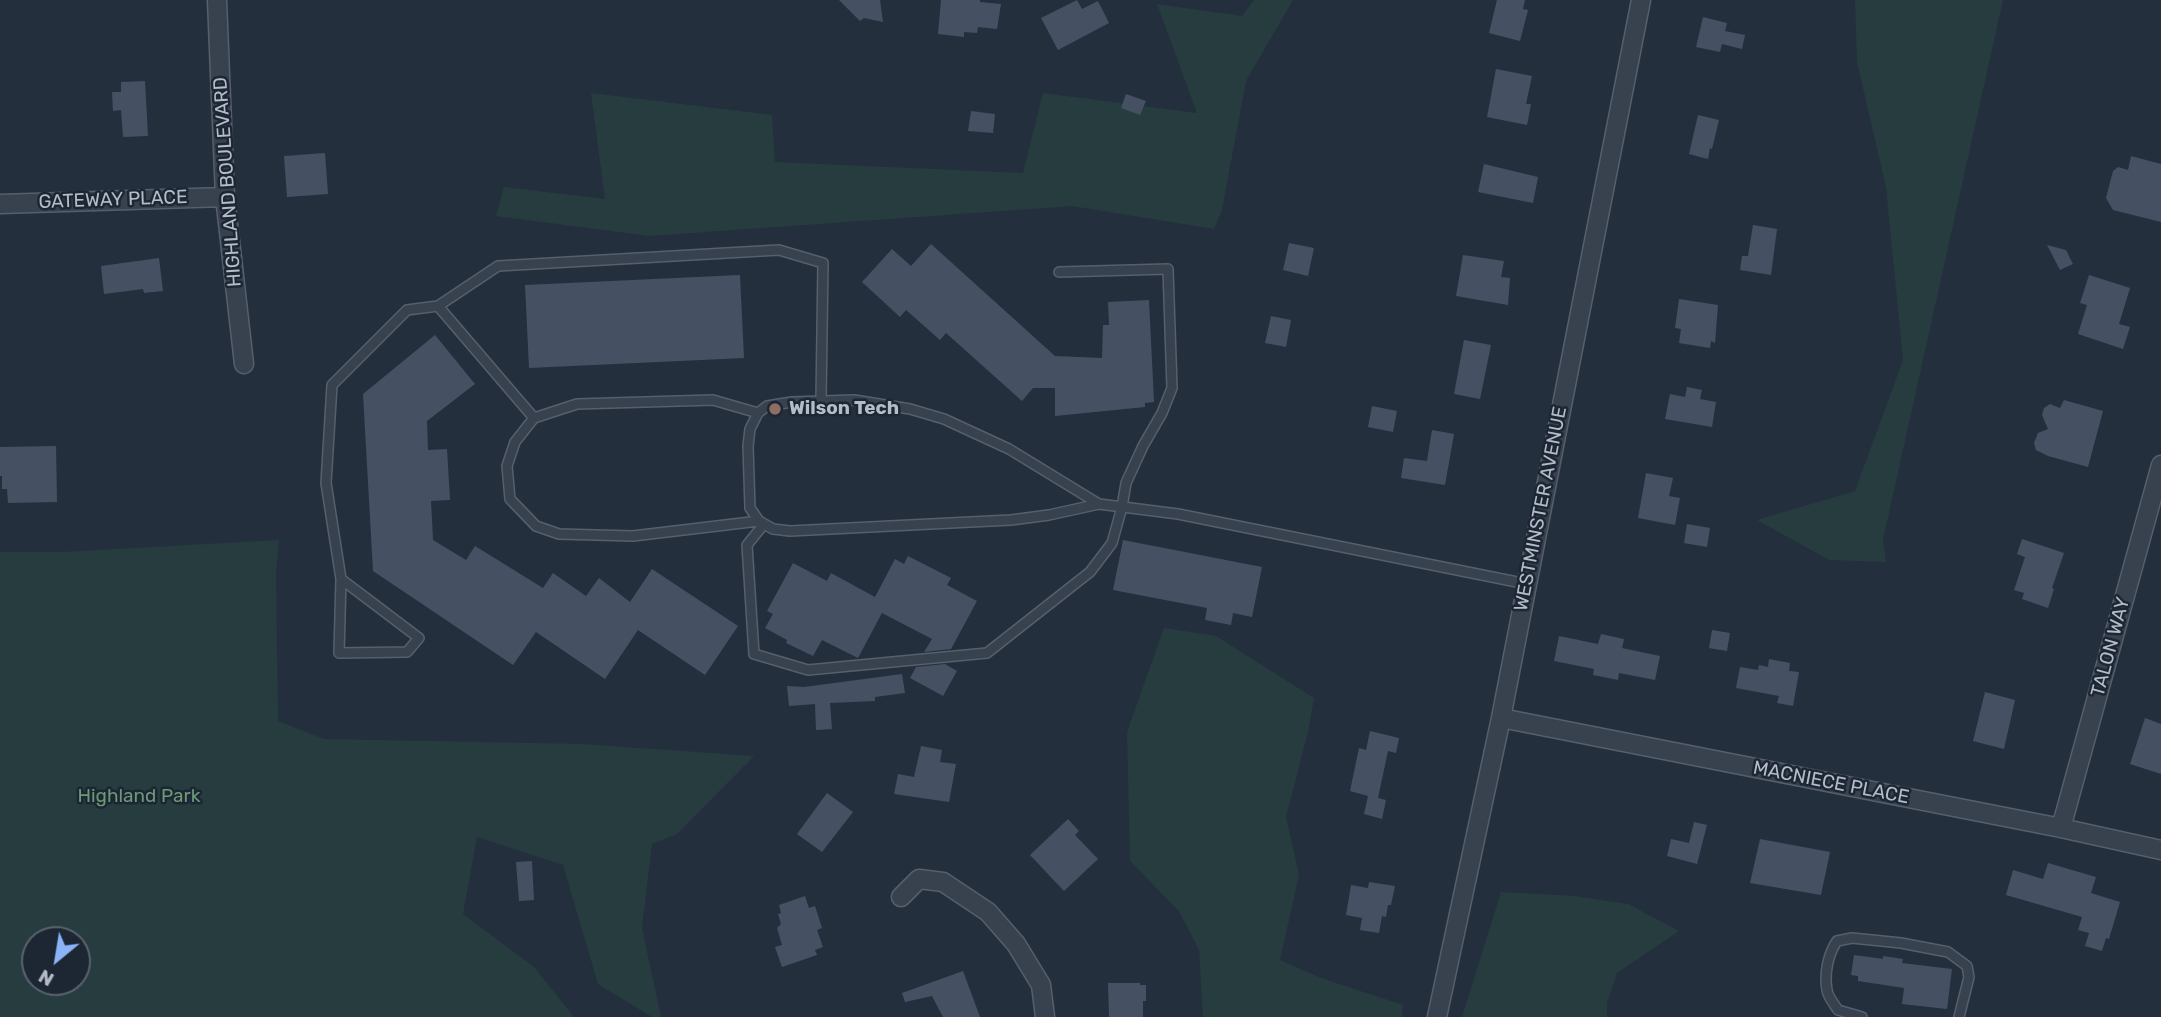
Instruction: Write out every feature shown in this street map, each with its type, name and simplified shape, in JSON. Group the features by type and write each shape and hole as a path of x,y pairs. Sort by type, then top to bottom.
{"street":[{"name":"HIGHLAND BOULEVARD","path":"217,0 225,197 244,364"},
{"name":"WESTMINSTER AVENUE","path":"1437,1017 1501,718 1641,0"},
{"name":"GATEWAY PLACE","path":"0,204 225,197"},
{"name":"TALON WAY","path":"2061,828 2161,466"},
{"name":"MACNIECE PLACE","path":"1501,718 2161,850"},
{"path":"901,897 919,879 943,882 988,912 1016,944 1041,985 1045,1017"}],"lane":[{"path":"341,579 419,638 407,652 339,653 341,579 326,483 332,384 407,310 438,306 498,266 779,250 823,263 821,400"},
{"path":"761,523 747,545 754,654 808,670 987,653 1090,572 1112,543 1126,483 1172,388 1168,269 1059,272"},
{"path":"438,306 534,418"},
{"path":"758,413 713,400 578,404 534,418 515,442 508,466 510,499 536,526 559,534 633,536 761,523"},
{"path":"1099,504 1009,449 944,419 910,409 854,400 792,402 767,406 758,413 750,429 750,508 761,523 773,529 790,531 1011,520 1099,504 1178,514 1527,584"},
{"path":"1861,1017 1838,1010 1827,992 1830,951 1837,941 1852,938 1901,943 1948,952 1967,966 1969,977 1959,1017"}],"green space":[{"path":"1254,0 1293,0 1246,81 1222,210 1214,229 1072,206 649,236 496,216 504,187 605,199 591,93 772,115 775,162 1023,173 1043,93 1197,113 1157,4 1242,16"},
{"path":"1855,0 2003,0 1883,540 1886,562 1829,560 1757,520 1855,491 1903,360 1886,187 1857,62"},
{"name":"Highland Park","path":"279,540 276,573 278,721 324,739 582,744 754,756 677,834 652,844 642,928 661,1017 652,1017 598,984 563,865 477,837 463,914 534,967 574,1017 0,1017 0,552 63,552"},
{"path":"1164,628 1216,636 1314,698 1286,817 1299,875 1280,960 1321,978 1403,1005 1402,1017 1203,1017 1199,950 1179,911 1130,861 1127,732"},
{"path":"1501,892 1575,896 1628,904 1679,931 1617,973 1607,1003 1607,1017 1462,1017"}],"building":[{"path":"839,0 880,0 883,22 864,18 860,21"},
{"path":"941,0 980,0 1001,4 997,29 978,27 977,33 964,32 964,37 938,34"},
{"path":"1077,0 1082,9 1098,1 1109,23 1058,50 1041,18"},
{"path":"1497,0 1525,0 1523,9 1528,10 1520,41 1489,33"},
{"path":"1703,17 1727,23 1725,31 1745,35 1742,49 1722,44 1720,52 1696,47"},
{"path":"1496,69 1532,76 1526,104 1531,104 1527,125 1487,117"},
{"path":"145,81 148,136 123,137 121,110 113,111 112,92 121,92 121,82"},
{"path":"1126,94 1146,101 1140,115 1121,108"},
{"path":"971,111 995,114 993,133 968,131"},
{"path":"1698,115 1719,120 1708,159 1689,154"},
{"path":"325,153 328,194 287,197 284,156"},
{"path":"2131,156 2161,164 2161,222 2113,210 2106,198 2113,171 2118,167 2128,170"},
{"path":"1484,164 1538,177 1533,203 1478,192"},
{"path":"1753,225 1777,229 1771,275 1740,270 1742,256 1748,256"},
{"path":"1289,243 1314,248 1308,276 1283,270"},
{"path":"931,244 1055,356 1102,358 1103,325 1109,325 1108,302 1149,300 1154,402 1145,403 1145,407 1055,416 1055,388 1033,388 1022,401 946,333 940,340 906,310 900,317 862,282 892,249 911,266"},
{"path":"2047,245 2066,250 2073,264 2060,270"},
{"path":"1463,255 1504,261 1501,277 1510,278 1508,305 1456,296"},
{"path":"159,258 163,291 144,293 143,289 104,294 101,266"},
{"path":"740,275 744,358 529,368 525,285"},
{"path":"2089,275 2130,288 2119,324 2130,327 2123,349 2078,334 2087,305 2080,303"},
{"path":"1679,299 1718,305 1715,343 1711,341 1710,348 1679,343 1681,329 1675,328"},
{"path":"1271,316 1291,320 1286,347 1265,343"},
{"path":"435,335 475,384 427,421 428,450 447,449 450,500 431,501 433,540 466,560 475,546 543,588 553,573 586,596 599,578 630,602 652,569 738,626 705,675 638,630 605,679 536,632 513,665 373,571 363,394"},
{"path":"1464,340 1491,345 1480,399 1454,394"},
{"path":"1687,387 1702,390 1700,399 1716,402 1712,427 1665,419 1670,394 1685,397"},
{"path":"2064,400 2103,411 2088,467 2036,450 2034,443 2038,433 2048,429 2042,415 2044,408 2050,404 2060,408"},
{"path":"1372,406 1397,411 1393,432 1368,427"},
{"path":"1432,430 1454,434 1445,485 1401,478 1404,458 1427,461"},
{"path":"56,446 57,502 8,503 7,489 2,489 0,476 0,447"},
{"path":"1646,473 1673,478 1669,496 1680,498 1675,525 1638,518"},
{"path":"1687,524 1710,528 1707,547 1684,543"},
{"path":"2022,539 2064,553 2048,608 2022,599 2024,593 2014,590 2025,557 2017,554"},
{"path":"1123,540 1262,567 1252,617 1233,613 1231,625 1205,620 1207,608 1113,590"},
{"path":"908,556 951,578 947,585 977,601 951,649 924,652 932,639 882,613 858,658 822,640 813,656 786,643 787,640 765,628 773,614 767,611 793,563 827,581 831,573 875,597 895,559 904,564"},
{"path":"1712,630 1730,633 1727,651 1709,648"},
{"path":"1601,634 1624,639 1622,648 1660,656 1655,680 1619,673 1618,680 1593,675 1594,669 1554,661 1559,636 1598,644"},
{"path":"1769,659 1790,663 1789,671 1799,672 1793,706 1777,703 1779,696 1736,688 1740,667 1758,670 1759,665 1768,667"},
{"path":"945,664 957,671 943,696 910,678 916,667"},
{"path":"902,674 905,693 875,697 875,701 830,703 832,729 816,730 815,704 789,706 787,686 804,687"},
{"path":"1985,692 2015,700 2004,749 1973,741"},
{"path":"2145,718 2161,724 2161,774 2130,764"},
{"path":"1370,731 1399,738 1396,753 1388,751 1378,798 1386,800 1382,819 1364,814 1368,796 1350,791 1359,748 1366,750"},
{"path":"921,746 942,750 940,762 956,764 949,802 894,794 898,774 914,777"},
{"path":"827,793 853,812 822,852 797,834"},
{"path":"1068,819 1079,831 1075,835 1098,859 1064,891 1030,855"},
{"path":"1694,822 1707,825 1697,864 1667,856 1671,839 1689,843"},
{"path":"1760,839 1830,852 1821,895 1750,883"},
{"path":"532,861 534,900 519,901 516,862"},
{"path":"2048,863 2096,877 2091,893 2120,902 2109,939 2106,938 2102,951 2085,946 2089,933 2078,930 2082,917 2006,895 2013,870 2043,879"},
{"path":"1369,882 1395,886 1386,917 1382,916 1379,933 1360,930 1362,918 1346,915 1351,885 1368,888"},
{"path":"805,896 809,908 815,906 822,928 817,930 823,947 815,950 817,955 782,967 775,947 782,945 777,928 781,924 779,905"},
{"path":"1854,955 1883,959 1883,956 1903,959 1902,963 1952,969 1947,1009 1902,1004 1904,988 1858,981 1858,976 1851,975"},
{"path":"963,971 980,1017 943,1017 932,996 905,1002 902,993"},
{"path":"1108,983 1146,985 1143,1017 1109,1017"}],"place":[{"name":"Wilson Tech","path":"775,409"}]}
